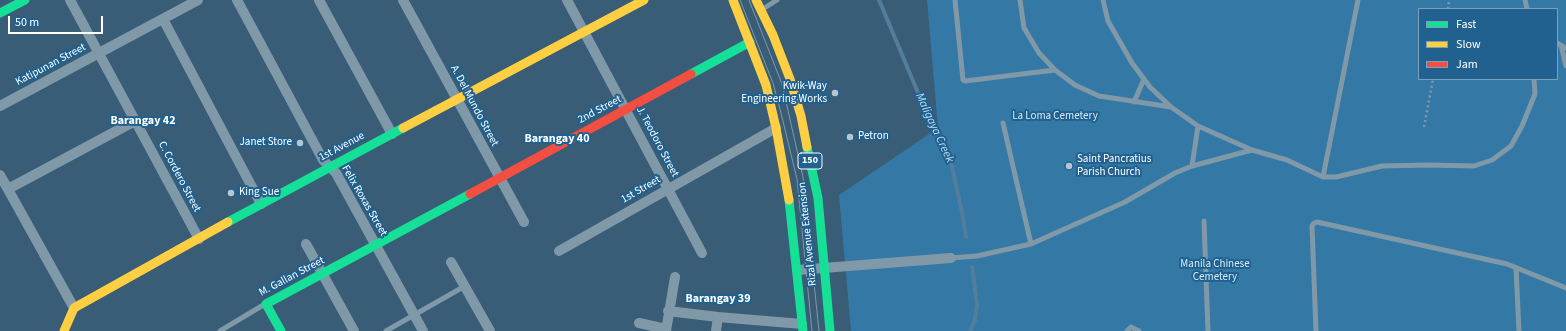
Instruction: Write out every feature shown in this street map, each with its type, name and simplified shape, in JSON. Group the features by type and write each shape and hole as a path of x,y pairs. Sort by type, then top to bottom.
{"street":[{"path":"0,13 25,0"},
{"name":"C. Cordero Street","path":"70,0 199,239"},
{"name":"Katipunan Street","path":"0,106 198,0"},
{"name":"Felix Roxas Street","path":"237,0 324,160 336,173 423,331"},
{"path":"319,0 392,134"},
{"name":"A. Del Mundo Street","path":"403,0 524,222"},
{"name":"J. Teodoro Street","path":"567,0 702,253"},
{"name":"1st Avenue","path":"74,308 261,204 644,0"},
{"name":"Rizal Avenue Extension","path":"733,0 766,85 776,128 789,201 798,270 803,327"},
{"name":"Rizal Avenue Extension","path":"756,0 790,79 801,116 818,198 830,331"},
{"path":"163,19 261,204"},
{"name":"2nd Street","path":"376,245 750,42"},
{"path":"8,189 135,121"},
{"name":"1st Street","path":"559,251 776,128"},
{"path":"0,175 74,308 64,331"},
{"path":"306,244 354,331"},
{"name":"M. Gallan Street","path":"266,304 376,245"},
{"path":"798,270 951,258"},
{"path":"451,262 490,331"},
{"path":"639,322 666,330 668,311 675,277"},
{"path":"266,304 281,331"},
{"path":"668,311 803,327"},
{"path":"716,331 718,317"}],"lane":[{"path":"761,10 777,0"},
{"path":"956,0 963,80 966,81 1055,70"},
{"path":"1020,0 1024,28 1029,38 1039,53 1055,70 1075,85 1099,96 1171,107"},
{"path":"1103,0 1108,21 1132,63 1144,79 1171,107 1198,126 1252,150 1287,160 1323,177 1336,177 1382,166 1474,166 1492,160 1511,146 1522,126 1535,94 1534,80"},
{"path":"1323,177 1358,0"},
{"path":"1561,45 1566,66"},
{"path":"1134,102 1144,79"},
{"path":"1003,123 1032,244"},
{"path":"1192,166 1198,126"},
{"path":"951,258 977,256 1032,244 1125,202 1175,173 1192,166 1252,150"},
{"path":"1204,221 1208,331"},
{"path":"1316,331 1312,226 1317,222 1507,264 1566,288"},
{"path":"1516,268 1518,331"},
{"path":"386,331 464,286"},
{"name":"M. Gallan Street","path":"220,331 266,304"},
{"path":"1127,331 1131,327 1139,331"}],"path":[{"path":"1424,127 1433,80"}],"green space":[{"name":"La Loma Cemetery","path":"927,0 1566,0 1566,331 851,331 839,195 938,128"}],"waterway":[{"name":"Maligaya Creek","path":"879,0 932,126 950,158 966,237"},
{"name":"Maligaya Creek","path":"970,331 975,320 977,304 972,267"}],"tram line":[{"path":"740,0 773,83 797,179 812,331"},
{"path":"749,0 782,84 803,177 819,331"}],"traffic: fast":[{"path":"0,13 25,0"},
{"path":"691,74 750,42"},
{"path":"228,222 403,128"},
{"path":"807,147 818,198 830,331"},
{"path":"281,331 266,304 470,194"},
{"path":"789,200 803,331"}],"traffic: slow":[{"path":"403,128 644,0"},
{"path":"733,0 766,85 776,128 789,200"},
{"path":"756,0 773,35 790,79 801,116 807,147"},
{"path":"64,331 74,308 228,222"}],"traffic: jam":[{"path":"470,194 691,74"}],"place":[{"name":"Kwik-Way Engineering Works","path":"835,93"},
{"name":"Petron","path":"850,137"},
{"name":"Janet Store","path":"300,143"},
{"name":"Saint Pancratius Parish Church","path":"1069,166"},
{"name":"King Sue","path":"231,193"}],"district":[{"name":"Barangay 42","path":"143,121"},
{"name":"Barangay 40","path":"557,139"},
{"name":"Barangay 39","path":"718,299"}],"park label":[{"name":"Manila Chinese Cemetery","path":"1215,271"}]}
